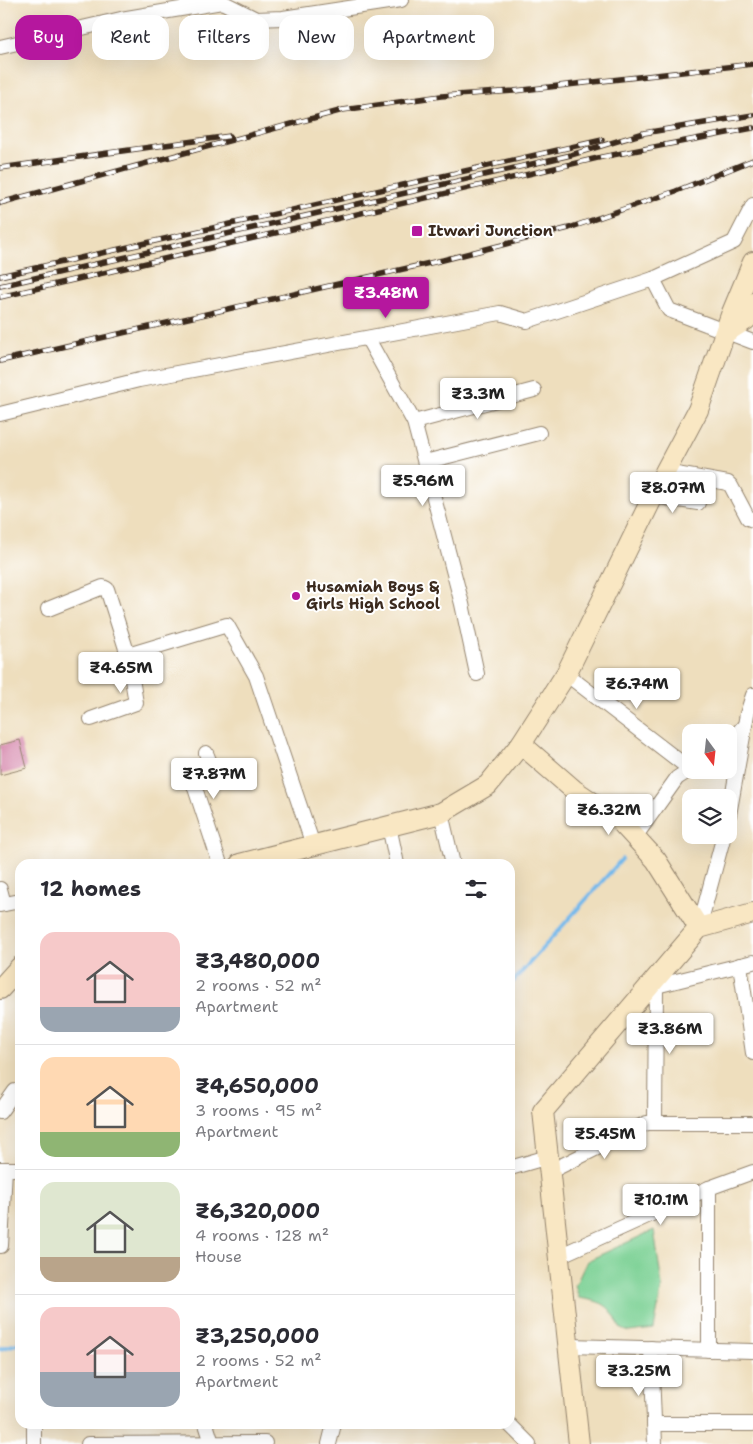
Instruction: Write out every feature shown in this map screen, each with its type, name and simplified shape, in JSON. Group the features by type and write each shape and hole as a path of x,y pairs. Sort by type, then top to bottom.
{"street":[{"path":"0,46 121,19 222,1 256,19 283,18 401,0"},
{"path":"0,414 139,380 296,350 368,339 390,332 500,313 527,322 653,279 734,242 753,205"},
{"path":"259,859 441,813 488,786 521,744 566,674 665,472 698,410 728,324 753,262"},
{"path":"653,279 669,310 728,324 753,342"},
{"path":"728,324 747,319 753,303"},
{"path":"368,339 414,422 462,604 477,674"},
{"path":"414,422 534,390"},
{"path":"425,462 538,433"},
{"path":"665,472 728,483 732,486 748,518 753,520"},
{"path":"653,496 698,503"},
{"path":"48,609 104,587 107,589 128,655 137,696 136,703 91,719"},
{"path":"128,655 227,625 256,676 313,845"},
{"path":"566,674 682,763"},
{"path":"736,789 748,739 745,725 753,695"},
{"path":"738,732 745,725"},
{"path":"521,744 574,790 620,821 656,860 699,928"},
{"path":"206,753 213,770 196,781 194,785 218,859"},
{"path":"635,837 677,778 682,775"},
{"path":"441,813 452,859"},
{"path":"389,826 397,859"},
{"path":"579,1444 542,1110 652,987 699,928 722,844"},
{"path":"0,889 2,904 15,902"},
{"path":"699,928 753,913"},
{"path":"652,987 747,963 753,1053"},
{"path":"0,989 15,972"},
{"path":"652,987 655,1123"},
{"path":"0,1112 15,1093"},
{"path":"515,1168 548,1165 647,1123 753,1123"},
{"path":"1,1246 2,1169 15,1169"},
{"path":"559,1256 709,1188 753,1172"},
{"path":"709,1188 709,1350"},
{"path":"569,1346 753,1351"},
{"path":"651,1348 656,1444"},
{"path":"654,1424 753,1424"},
{"path":"34,1429 34,1444"},
{"path":"208,1429 212,1443"},
{"path":"329,1444 333,1429"},
{"path":"515,1429 529,1444"},
{"path":"88,1444 264,1443"}],"green space":[{"path":"654,1230 662,1286 654,1329 629,1332 620,1328 613,1314 605,1305 579,1298 575,1286 587,1261"}],"building":[{"path":"20,740 27,768 0,775 0,745"}],"waterway":[{"path":"515,979 622,859"},
{"path":"0,1349 15,1344"}],"railway":[{"path":"0,203 343,110 441,96 514,91 753,64"},
{"path":"0,286 571,155 644,133 753,115"},
{"path":"0,297 602,157 753,128"},
{"path":"0,168 230,136"},
{"path":"0,276 602,140"},
{"path":"0,361 443,260 569,228 676,191 753,160"}],"place":[{"name":"Itwari Junction","path":"417,231"},
{"name":"Husamiah Boys & Girls High School","path":"296,596"}]}
